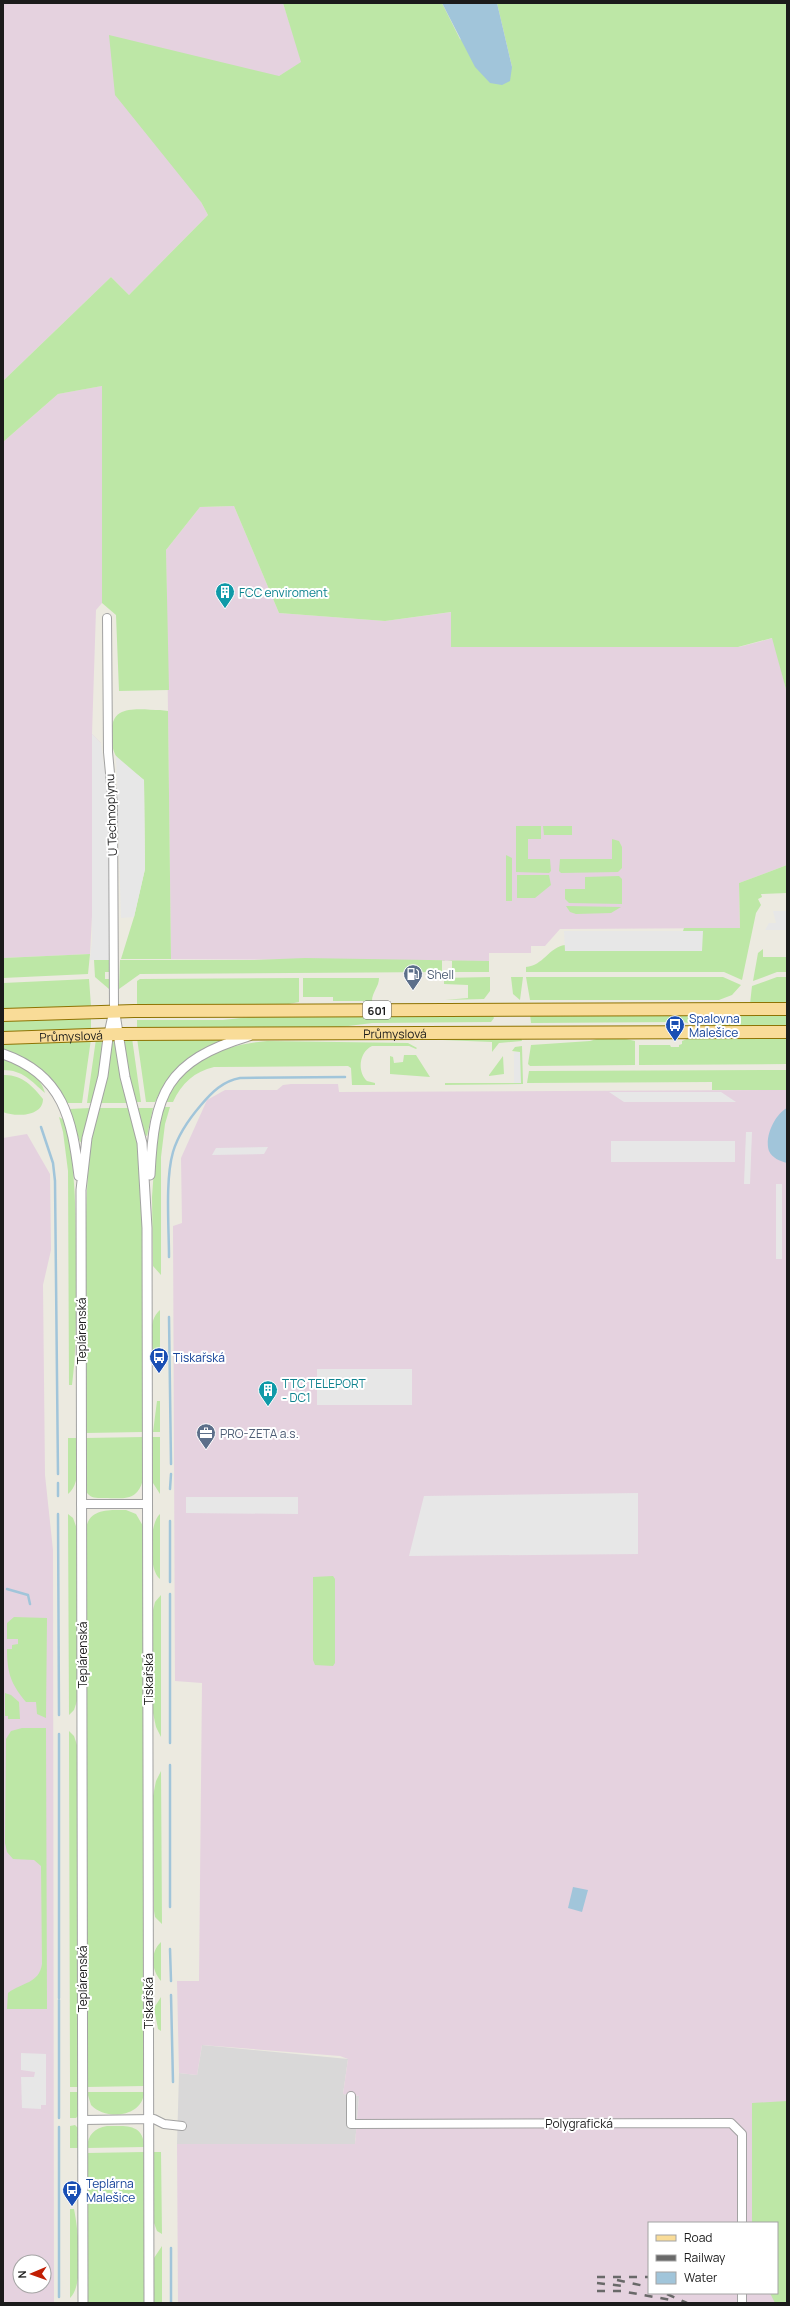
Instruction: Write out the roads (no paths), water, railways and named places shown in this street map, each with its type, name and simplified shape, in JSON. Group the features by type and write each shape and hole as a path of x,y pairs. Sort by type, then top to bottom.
{"main road":[{"name":"Průmyslová","path":"3,1015 114,1011 787,1009"},
{"name":"Průmyslová","path":"3,1038 114,1034 787,1032"}],"street":[{"name":"U Technoplynu","path":"107,618 108,752 113,805 114,1011"},
{"name":"Teplárenská","path":"83,2303 81,1190 87,1138 114,1034 114,1011"},
{"path":"147,1228 154,1122 159,1105 167,1088 185,1067 201,1055 218,1046 260,1033"},
{"name":"Tiskařská","path":"114,1034 142,1143 147,1228 149,2303"},
{"path":"3,1054 21,1062 37,1072 60,1098 71,1124 81,1190"},
{"path":"81,1504 147,1504"},
{"name":"Polygrafická","path":"351,2096 351,2124 732,2123 742,2134 742,2222"},
{"path":"83,2120 156,2119 164,2124 182,2126"}],"water":[{"path":"442,3 497,3 512,67 510,81 502,85 490,83 475,67"},
{"path":"787,1108 787,1163 772,1156 769,1151 768,1139 769,1133 778,1115"},
{"path":"573,1887 588,1890 582,1912 568,1908"}],"waterway":[{"path":"169,1257 168,1190 173,1152 184,1127 209,1096 223,1084 240,1078 345,1077"},
{"path":"41,1127 53,1163 55,1181 58,1474"},
{"path":"169,1317 171,1464"},
{"path":"170,1489 171,1474"},
{"path":"58,1483 58,1496"},
{"path":"58,1514 59,1715"},
{"path":"170,1521 170,1582"},
{"path":"7,1589 28,1595 30,1604"},
{"path":"170,1594 170,1743"},
{"path":"59,1734 59,1998"},
{"path":"170,1765 170,1907"},
{"path":"170,1949 171,1981"},
{"path":"171,1995 173,2082"},
{"path":"59,2000 59,2118"},
{"path":"59,2127 59,2297"},
{"path":"171,2248 171,2303"}],"railway":[{"path":"597,2277 648,2277"},
{"path":"617,2280 648,2287"},
{"path":"597,2283 624,2286"},
{"path":"597,2291 621,2291 671,2300"},
{"path":"667,2294 687,2303"}],"place":[{"name":"FCC enviroment","path":"225,609"},
{"name":"Shell","path":"413,991"},
{"name":"Spalovna Malešice","path":"675,1042"},
{"name":"Tiskařská","path":"159,1374"},
{"name":"TTC TELEPORT - DC1","path":"268,1407"},
{"name":"PRO-ZETA a.s.","path":"206,1450"},
{"name":"Teplárna Malešice","path":"72,2207"}]}
